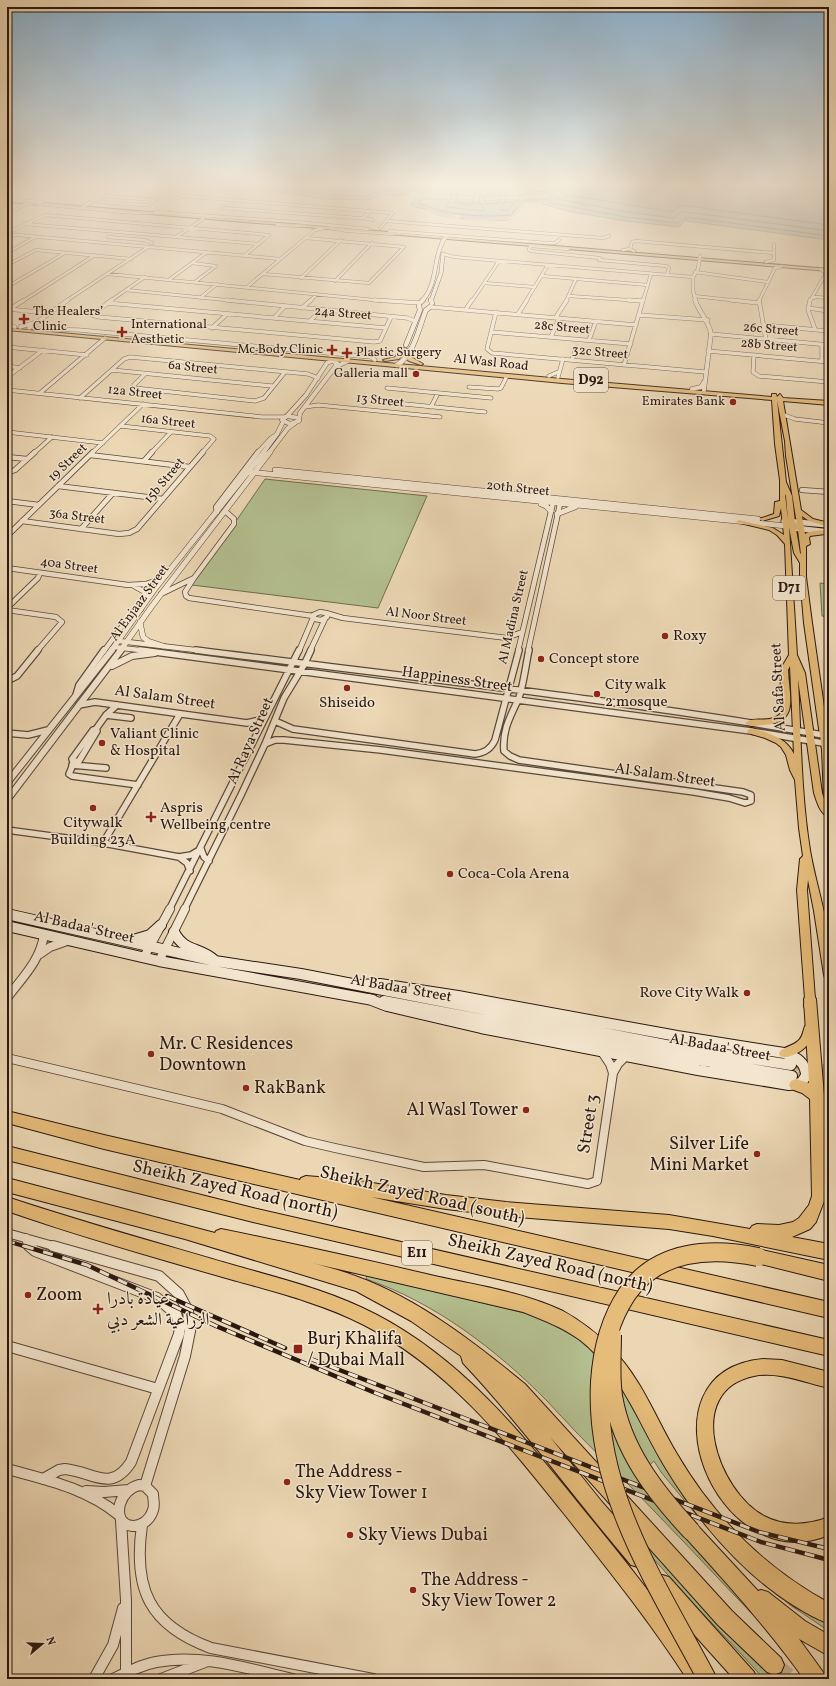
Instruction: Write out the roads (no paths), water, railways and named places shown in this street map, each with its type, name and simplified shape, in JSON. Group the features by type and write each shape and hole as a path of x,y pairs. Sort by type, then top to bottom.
{"highway":[{"path":"713,1229 739,1228 780,1233 796,1229 809,1220 814,1212 819,1196 817,1096 810,999"},
{"path":"794,1080 817,1096"},
{"name":"Sheikh Zayed Road (south)","path":"7,1117 104,1142 829,1310"},
{"name":"Sheikh Zayed Road (north)","path":"7,1153 253,1215 829,1348"},
{"path":"275,1182 354,1187 476,1206 647,1219 713,1229 829,1252"},
{"path":"7,1186 184,1232 357,1284 397,1303 417,1315 486,1363 519,1390 725,1618 774,1665"},
{"path":"7,1204 110,1237 286,1288 334,1304 370,1319 412,1344 452,1374 491,1411 642,1596 699,1679"},
{"path":"184,1232 206,1232 310,1254 523,1304 546,1311 567,1322 597,1344 623,1373 640,1401 659,1440 679,1474 701,1505 726,1535 754,1562 785,1588 829,1614"},
{"path":"707,1679 640,1553 621,1510 606,1462 600,1430 598,1384 603,1351 620,1306 630,1291 650,1271 665,1262 682,1255 709,1250 728,1251 758,1256 829,1273"},
{"path":"612,1324 612,1395 624,1436 645,1476 666,1503 725,1566 784,1635 816,1679"},
{"path":"452,1340 512,1403 619,1536 747,1679"},
{"path":"829,1380 777,1369 761,1368 746,1370 736,1374 719,1385 708,1406 704,1430 705,1443 713,1470 724,1492 745,1514 760,1524 792,1533 815,1532 829,1526"},
{"path":"725,1566 782,1617 829,1646"}],"main road":[{"path":"401,364 405,349 420,310 420,304 425,299 435,272 437,263"},
{"path":"401,364 426,310 431,305 431,299 441,273 442,263"},
{"path":"762,263 768,263"},
{"path":"762,263 829,269"},
{"path":"781,265 829,269"},
{"path":"420,304 431,305"},
{"path":"7,327 30,328"},
{"name":"Al Wasl Road","path":"7,327 30,328 255,352 401,364 570,381 778,397"},
{"name":"Al Wasl Road","path":"7,327 116,339 219,345 377,360 401,364 424,364 549,376 558,375 692,389 704,386 715,391 778,397 800,401 829,402"},
{"path":"105,338 147,341"},
{"path":"188,348 198,346"},
{"path":"377,360 398,358 405,349"},
{"path":"406,356 411,360 424,364"},
{"path":"482,373 554,379 558,375"},
{"path":"570,381 576,380 647,385"},
{"path":"737,395 766,401 771,404 773,410 776,412"},
{"path":"778,397 829,402"},
{"name":"Al Safa Street","path":"778,397 776,412 778,444 783,480 782,494 793,525"},
{"name":"Al Safa Street","path":"778,397 784,413 799,511 793,525 788,544 799,780 806,851 819,910 829,975"},
{"path":"784,413 786,402 800,401"},
{"path":"783,480 789,496 797,553 803,562 808,554 806,536 813,532 828,528"},
{"path":"762,519 772,518 777,515 778,500 782,494"},
{"path":"799,511 811,520 828,528"},
{"path":"739,522 771,529 777,532 788,544"},
{"path":"793,525 809,528 828,528"},
{"path":"793,525 828,528"},
{"name":"D71","path":"803,562 808,623 822,718 826,735"},
{"path":"750,727 779,720 785,715 784,670 793,655"},
{"path":"793,655 801,673 818,792 822,805 829,814"},
{"path":"750,727 774,738 784,745 790,755 792,768 799,780"},
{"path":"808,729 826,735 829,804"},
{"path":"797,738 802,745 811,745"},
{"path":"784,1053 795,1050 806,1041 809,1029 808,1010 810,999 802,890 806,851"},
{"name":"Al Badaa' Street","path":"7,914 215,961 358,985 671,1046 792,1065"},
{"path":"125,941 144,937 161,925"},
{"name":"Al Badaa' Street","path":"7,926 159,960 368,999 407,1004 794,1080"},
{"path":"174,932 176,938 184,946 209,954 215,961"},
{"path":"358,985 380,984 458,996 677,1036 784,1053 795,1056 803,1063 806,1067 806,1076 804,1080 794,1080 698,1070 481,1028 387,1006 368,999"}],"street":[{"path":"7,287 47,263"},
{"path":"8,309 83,263"},
{"path":"30,328 35,322 48,313 125,263"},
{"path":"170,280 192,263 213,267 195,282"},
{"path":"247,287 276,263"},
{"path":"301,278 317,263"},
{"path":"336,281 353,263"},
{"path":"263,274 367,284 372,282 390,263"},
{"path":"466,309 498,263"},
{"path":"520,263 693,277"},
{"path":"595,269 598,263"},
{"path":"635,263 669,267 666,275"},
{"path":"698,263 697,270 693,277 694,296 697,307 708,320 711,334 704,386"},
{"path":"768,263 775,268"},
{"path":"766,340 759,303 761,295 775,268 781,265 778,263"},
{"path":"518,314 548,265"},
{"path":"814,329 808,308 810,299 826,272 820,269"},
{"path":"695,272 768,282"},
{"path":"108,274 420,304"},
{"path":"624,365 651,274"},
{"path":"542,276 648,285"},
{"path":"145,277 93,313 94,316 374,342 380,341 391,317"},
{"path":"551,337 558,317 576,279"},
{"path":"484,283 534,287"},
{"path":"200,298 217,284"},
{"path":"126,290 416,319"},
{"path":"814,293 829,298"},
{"path":"302,308 317,294"},
{"path":"568,296 643,301"},
{"path":"694,296 759,303"},
{"path":"810,299 824,297"},
{"name":"24a Street","path":"107,303 386,328"},
{"path":"431,305 636,325"},
{"path":"274,318 285,306"},
{"path":"808,308 829,310"},
{"path":"8,309 48,313"},
{"path":"310,321 321,310"},
{"path":"491,332 496,312"},
{"path":"212,328 227,314"},
{"path":"639,315 708,320"},
{"path":"589,340 596,321"},
{"path":"18,327 35,322"},
{"path":"764,325 829,331"},
{"name":"Al Wasl Road","path":"37,329 79,330 219,345"},
{"name":"28c Street","path":"491,332 630,344"},
{"name":"32c Street","path":"491,332 487,349 492,353 705,372"},
{"name":"26c Street","path":"711,334 829,345"},
{"path":"40,393 87,355 105,338"},
{"path":"102,342 116,339"},
{"path":"822,345 822,361"},
{"path":"7,347 87,355"},
{"path":"572,360 576,348"},
{"path":"7,377 43,350"},
{"name":"28b Street","path":"708,351 829,362"},
{"path":"255,352 427,369 444,369"},
{"path":"754,355 753,372 762,376 829,382"},
{"path":"80,398 128,358 136,357 308,374 318,378"},
{"path":"316,358 323,364 323,369"},
{"path":"558,375 563,360"},
{"path":"332,361 338,363 309,400 300,413 299,418 287,416 293,411 318,378 327,363 332,361"},
{"path":"335,367 348,361"},
{"path":"7,366 20,368"},
{"path":"308,374 323,369"},
{"name":"6a Street","path":"112,370 272,386"},
{"path":"145,374 134,385 134,388 245,400 260,400 264,398 272,386 285,372"},
{"path":"470,387 498,389 501,388 506,378"},
{"path":"387,388 491,398"},
{"name":"12a Street","path":"7,390 262,417 282,422"},
{"path":"421,415 431,407 438,393"},
{"name":"13 Street","path":"309,400 318,405"},
{"path":"375,401 485,412"},
{"name":"19 Street","path":"7,536 143,404"},
{"name":"13 Street","path":"305,407 318,405 440,417"},
{"path":"430,416 431,407"},
{"path":"784,413 792,419 829,423"},
{"name":"12a Street","path":"262,417 287,416"},
{"name":"Al Enjaaz Street","path":"7,800 41,758 107,670 140,622 226,511 277,434 282,419 287,416"},
{"name":"Al Enjaaz Street","path":"7,783 119,641 163,578 217,512 279,441 289,427 300,420 299,418"},
{"path":"785,423 792,420 801,420"},
{"path":"282,422 287,424 296,423"},
{"name":"16a Street","path":"121,426 214,438"},
{"path":"7,432 103,443"},
{"path":"144,461 171,432"},
{"path":"217,512 216,507 270,437 277,434"},
{"path":"8,473 52,437"},
{"name":"15b Street","path":"129,533 137,530 214,438"},
{"path":"279,441 268,458 270,466 295,472"},
{"path":"90,455 190,467"},
{"path":"7,457 27,459"},
{"name":"20th Street","path":"253,470 295,472 538,496 558,503 581,506 739,522 793,525"},
{"name":"20th Street","path":"253,470 292,477 536,502 762,519 793,525"},
{"path":"231,504 239,498 254,480 270,476 292,477"},
{"path":"58,486 163,499"},
{"path":"802,490 829,492"},
{"path":"81,529 113,493"},
{"path":"536,502 540,498 538,496"},
{"path":"522,500 544,504 558,503"},
{"path":"7,501 39,505"},
{"name":"Al Madina Street","path":"504,740 512,709 518,700 531,632 550,552 558,503"},
{"name":"Al Madina Street","path":"311,731 475,754 488,751 493,746 495,740 518,646 558,503"},
{"path":"557,514 569,508 581,506"},
{"path":"226,511 234,520 234,524 184,593 187,597 307,614 314,616 318,620 326,617 320,612 314,616"},
{"name":"36a Street","path":"22,521 119,534 129,533"},
{"name":"40a Street","path":"7,568 128,585 146,584 163,578"},
{"path":"28,571 32,574 34,580"},
{"path":"7,609 40,573"},
{"path":"34,580 52,574"},
{"path":"161,594 194,578"},
{"name":"40a Street","path":"128,585 143,591 147,599"},
{"path":"7,609 56,617 62,622 17,676 7,681"},
{"name":"Al Enjaaz Street","path":"76,695 79,685 130,617 141,609"},
{"name":"Al Raya Street","path":"144,957 190,871 264,719 294,663 314,616"},
{"name":"Al Noor Street","path":"326,617 507,638 522,632"},
{"name":"Al Raya Street","path":"159,960 209,861 265,744 284,698 304,665 326,617"},
{"path":"140,622 140,633 142,637 149,642 163,646"},
{"name":"Al Noor Street","path":"507,638 518,646"},
{"name":"Happiness Street","path":"119,641 304,665 520,690 750,727 797,738"},
{"name":"Happiness Street","path":"114,647 518,700 750,727 797,738"},
{"path":"107,670 126,657 138,654 155,653"},
{"name":"Al Salam Street","path":"79,706 91,702 247,723 264,719"},
{"path":"117,705 107,714 96,729 93,730 72,759 73,764 68,771 72,776 138,785"},
{"path":"107,714 132,717"},
{"path":"102,843 180,714"},
{"path":"275,721 288,728 311,731"},
{"path":"247,723 254,727 258,732"},
{"path":"797,738 808,729"},
{"path":"23,736 39,734 48,730"},
{"path":"307,742 303,738 303,735 311,731"},
{"path":"7,733 23,736 32,740 36,746"},
{"path":"811,745 826,735"},
{"name":"Al Salam Street","path":"265,744 278,739 381,750 694,792 729,798 744,803 750,802 752,799 749,793 519,760 506,754 503,747 504,740"},
{"path":"73,764 96,768 106,768"},
{"path":"7,830 102,843 179,857 191,855 201,849 204,857 209,861"},
{"path":"179,857 187,863 190,871"},
{"path":"39,956 43,945 44,935"},
{"path":"7,998 39,956 54,945 68,940"},
{"path":"602,1052 610,1064 613,1073"},
{"name":"Street 3","path":"7,1058 222,1109 305,1141 335,1148 424,1167 484,1165 585,1184 597,1181 613,1073 618,1064 626,1056"},
{"path":"7,1233 160,1276 175,1287 183,1297 190,1316 190,1338 186,1356 145,1486"},
{"path":"26,1238 28,1245 35,1251 151,1295 166,1303 176,1314 179,1320 179,1334 131,1462 123,1473 118,1477 107,1480 70,1469 65,1469 59,1470 43,1479"},
{"path":"7,1346 158,1389"},
{"path":"7,1469 80,1490 101,1500 127,1526 134,1527 142,1525"},
{"path":"80,1490 104,1492 128,1490 139,1485 145,1486 153,1494 154,1501 151,1514 142,1525 138,1548 142,1585 152,1606 158,1614 182,1636 211,1648 373,1679"},
{"path":"126,1676 126,1593 120,1501 128,1490"},
{"path":"94,1679 110,1655 116,1640 121,1624 126,1593"},
{"path":"113,1679 126,1676 144,1665 170,1660 206,1661 293,1679"},
{"path":"161,1679 206,1661"}],"tunnel":[{"path":"791,1065 829,1070"},
{"path":"792,1076 829,1080"},
{"path":"774,1665 790,1679"}],"railway":[{"path":"7,1241 27,1247"},
{"path":"24,1246 87,1265 216,1326 373,1392 761,1542 829,1560"},
{"path":"167,1296 285,1348"},
{"path":"311,1359 759,1532 829,1549"}],"place":[{"name":"The Healers’ Clinic","path":"24,319"},
{"name":"International Aesthetic","path":"122,332"},
{"name":"Mc Body Clinic","path":"332,350"},
{"name":"Plastic Surgery","path":"347,353"},
{"name":"Galleria mall","path":"416,374"},
{"name":"Emirates Bank","path":"733,402"},
{"name":"Roxy","path":"665,636"},
{"name":"Concept store","path":"541,659"},
{"name":"Shiseido","path":"347,688"},
{"name":"City walk 2 mosque","path":"597,694"},
{"name":"Valiant Clinic & Hospital","path":"102,743"},
{"name":"Citywalk Building 23A","path":"93,808"},
{"name":"Aspris Wellbeing centre","path":"151,817"},
{"name":"Coca-Cola Arena","path":"450,874"},
{"name":"Rove City Walk","path":"747,993"},
{"name":"Mr. C Residences Downtown","path":"151,1054"},
{"name":"RakBank","path":"246,1088"},
{"name":"Al Wasl Tower","path":"526,1110"},
{"name":"Silver Life Mini Market","path":"757,1154"},
{"name":"Zoom","path":"28,1295"},
{"name":"عيادة بادرا الزراعية الشعر دبي","path":"98,1309"},
{"name":"Burj Khalifa / Dubai Mall","path":"298,1349"},
{"name":"The Address - Sky View Tower 1","path":"287,1482"},
{"name":"Sky Views Dubai","path":"350,1535"},
{"name":"The Address - Sky View Tower 2","path":"413,1590"}]}
